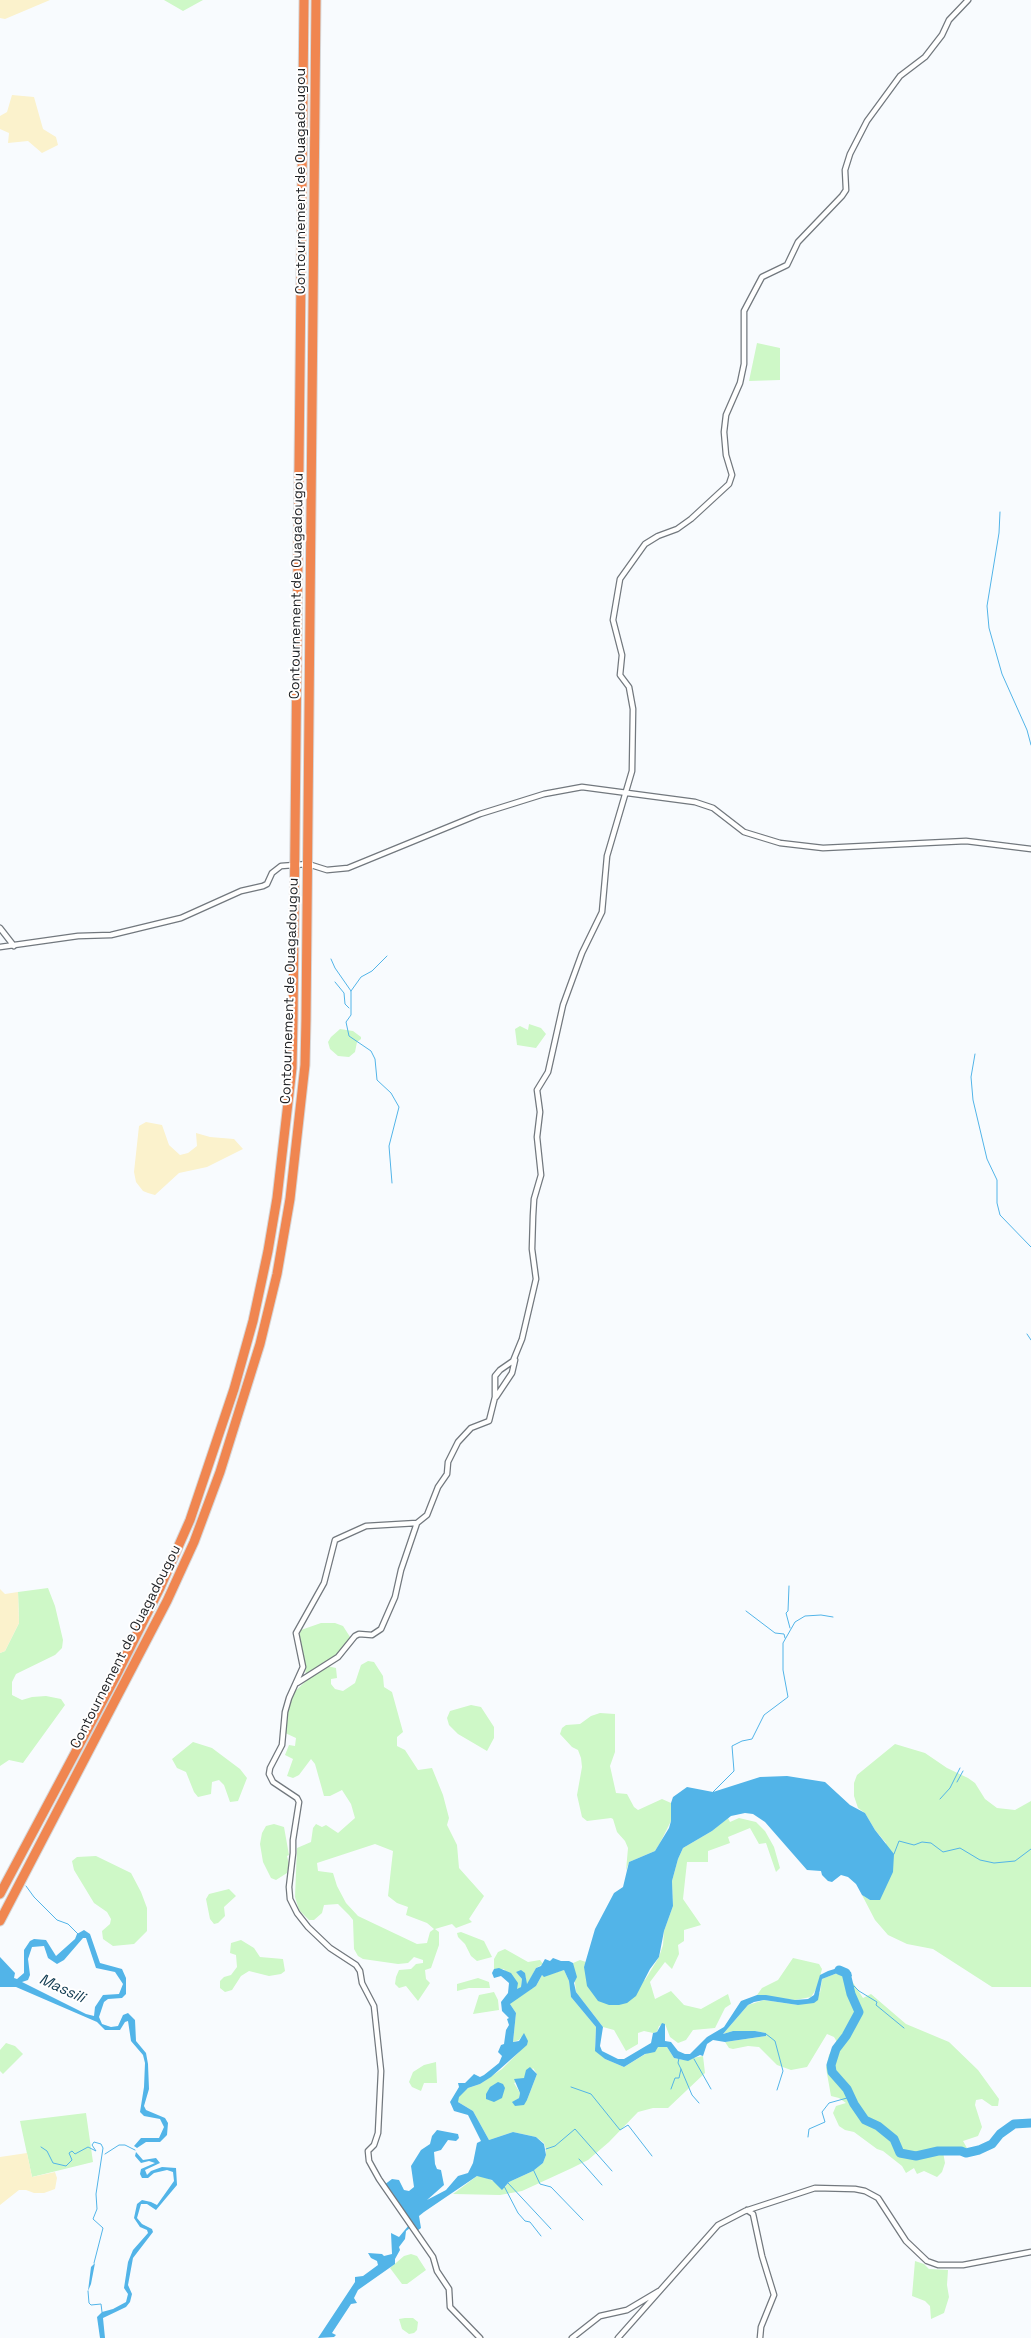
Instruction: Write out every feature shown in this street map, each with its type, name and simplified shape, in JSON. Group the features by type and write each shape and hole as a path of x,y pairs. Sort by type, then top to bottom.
{"highway":[{"name":"Contournement de Ouagadougou","path":"0,1894 115,1678 160,1588 190,1520 234,1389 268,1251 285,1130 292,1058 304,0"},
{"name":"Contournement de Ouagadougou","path":"0,1921 167,1601 201,1524 247,1389 278,1274 300,1123 305,1065 316,0"}],"street":[{"path":"494,1400 512,1373 536,1279 532,1249 533,1216 534,1199 541,1175 537,1137 540,1112 537,1090 548,1072 563,1005 582,953 602,912 607,856 632,771 633,709 629,687 620,675 622,655 613,620 620,579 645,544 692,520 729,484 732,475 726,456 724,432 726,415 740,384 744,364 744,311 762,277 787,265 798,242 842,196 846,190 846,170 850,154 867,122 900,76 925,57 942,35 949,20 968,0"},
{"path":"0,948 78,936 111,936 181,918 241,891 267,884 272,873 281,866 308,864 327,870 348,868 480,814 544,794 582,787 694,802 713,808 744,832 780,843 823,848 966,841 1031,849"},
{"path":"0,928 14,946"},
{"path":"296,1684 311,1672 326,1666 338,1657 358,1634 372,1635 381,1629 395,1597 401,1570 417,1523 427,1515 438,1487 448,1470 448,1462 458,1442 471,1428 489,1421 494,1400 497,1372 511,1364 516,1356"},
{"path":"417,1523 366,1526 335,1540 324,1583 296,1633 303,1667 285,1712 282,1745 270,1768 270,1774 273,1782 297,1798 298,1802 292,1840 290,1899 297,1913 308,1927 330,1948 356,1965 360,1971 362,1983 374,2006 381,2072 378,2133 367,2155 379,2179 433,2257 437,2270 449,2289 450,2307 480,2338"},
{"path":"618,2338 718,2225 747,2210 815,2188 855,2189 865,2191 878,2198 906,2241 927,2261 938,2265 963,2265 1031,2252"},
{"path":"747,2210 754,2214 762,2256 774,2295 761,2327 760,2338"},
{"path":"572,2338 600,2316 627,2310 662,2289"}],"green space":[{"path":"164,0 203,0 183,11"},
{"path":"757,343 780,348 780,380 749,381"},
{"path":"529,1024 541,1028 546,1034 536,1048 517,1045 515,1029 520,1026 528,1030"},
{"path":"340,1029 353,1031 361,1037 357,1042 355,1052 349,1057 338,1056 330,1049 328,1042"},
{"path":"48,1588 55,1606 63,1640 62,1648 55,1655 16,1674 12,1682 12,1695 22,1700 46,1696 61,1699 65,1705 23,1763 9,1760 0,1766 0,1653 5,1651 19,1623 18,1592"},
{"path":"321,1623 335,1623 343,1626 352,1640 327,1666 336,1668 337,1678 331,1679 331,1684 335,1689 343,1691 355,1683 361,1665 368,1661 374,1662 383,1676 384,1687 392,1692 403,1732 397,1737 397,1746 405,1750 418,1770 432,1768 443,1795 449,1818 447,1825 457,1845 459,1868 484,1896 469,1919 472,1922 456,1928 452,1924 435,1929 439,1932 439,1945 431,1968 425,1970 426,1979 430,1983 418,2001 406,1986 399,1988 395,1984 399,1970 411,1969 416,1964 423,1963 423,1960 414,1957 408,1963 398,1964 363,1959 358,1956 354,1949 353,1920 338,1904 324,1905 322,1913 314,1920 309,1920 299,1910 295,1897 297,1848 311,1842 313,1828 316,1824 322,1827 326,1825 338,1833 355,1818 351,1804 342,1790 330,1796 324,1796 315,1764 311,1759 299,1775 293,1778 287,1776 293,1759 285,1755 289,1745 295,1746 296,1738 283,1732 290,1696 307,1680 299,1636 301,1630","holes":["375,1844 393,1851 388,1896 397,1903 408,1907 406,1915 427,1923 434,1929 430,1932 427,1943 417,1944 358,1916 346,1903 333,1873 318,1871 317,1863"]},
{"path":"471,1705 481,1707 494,1727 494,1738 487,1751 458,1734 449,1725 447,1718 450,1711"},
{"path":"600,1713 615,1714 615,1752 610,1766 616,1793 627,1794 634,1807 638,1810 662,1799 671,1803 671,1821 655,1851 629,1862 626,1871 628,1848 617,1832 613,1819 587,1821 582,1817 577,1795 582,1767 581,1758 578,1750 572,1747 560,1734 562,1728 566,1725 580,1724 591,1716"},
{"path":"193,1742 212,1748 240,1769 247,1778 238,1801 230,1802 224,1785 219,1780 212,1782 211,1794 198,1797 194,1792 186,1772 177,1768 172,1759"},
{"path":"895,1744 925,1753 947,1768 968,1778 975,1783 985,1799 997,1808 1015,1810 1031,1801 1031,1987 992,1987 933,1949 907,1944 888,1935 875,1920 862,1895 870,1900 886,1843 875,1830 865,1813 858,1808 854,1796 854,1783 857,1775"},
{"path":"728,1818 730,1822 739,1818 756,1822 765,1831 774,1847 780,1868 776,1872 766,1843 759,1844 750,1828 728,1837 730,1843 708,1851 708,1862 687,1862 683,1899 701,1925 684,1930 684,1941 678,1945 679,1954 672,1969 665,1962 650,1982 655,1999 671,1991 684,2005 701,2009 728,1994 731,2004 725,2008 715,2028 693,2030 686,2040 678,2043 670,2037 665,2024 659,2026 657,2032 644,2031 638,2033 638,2044 626,2051 614,2030 603,2027 576,1992 573,1963 580,1960 586,1962 584,1967 645,1980 659,1957 663,1945 664,1931 673,1906 672,1881 683,1848 712,1831"},
{"path":"274,1824 284,1827 289,1855 287,1856 289,1864 287,1873 276,1880 271,1878 263,1862 260,1844 262,1833 266,1826"},
{"path":"96,1856 131,1873 141,1892 147,1908 147,1931 134,1944 113,1946 103,1939 102,1931 110,1924 111,1919 107,1912 94,1903 74,1870 72,1861 77,1857"},
{"path":"229,1889 236,1896 224,1907 225,1916 218,1923 214,1924 210,1919 206,1899 209,1894"},
{"path":"461,1932 484,1941 492,1957 477,1961 471,1956 465,1944 458,1937 457,1933"},
{"path":"241,1940 254,1948 260,1957 283,1959 285,1971 281,1974 269,1976 249,1971 241,1976 232,1990 225,1992 220,1988 220,1981 224,1977 231,1975 237,1967 236,1955 230,1953 231,1943"},
{"path":"505,1949 528,1962 540,1960 543,1964 536,1968 527,1985 525,1983 526,1977 516,1972 522,1979 521,1987 517,1990 504,1969 494,1969 494,1959 498,1952"},
{"path":"793,1958 819,1964 822,1969 817,1988 811,1997 795,2000 757,1995 762,1988 778,1980"},
{"path":"564,1970 569,1981 571,1997 596,2027 595,2047 605,2059 624,2067 657,2047 667,2047 674,2058 683,2060 703,2056 705,2073 668,2108 653,2108 638,2112 609,2142 588,2160 572,2168 522,2191 500,2195 453,2194 477,2176 483,2176 505,2187 509,2182 533,2171 543,2163 546,2155 544,2143 536,2137 513,2132 489,2140 473,2111 458,2102 458,2097 468,2088 480,2084 502,2069 519,2052 521,2037 513,2042 516,2013 510,2004 536,1986 542,1975","holes":["533,2068 537,2074 527,2100 513,2102 519,2098 520,2093 514,2083 524,2078"]},
{"path":"840,1972 850,1978 863,1998 871,1994 906,2024 949,2042 978,2070 999,2099 998,2106 992,2106 982,2099 976,2100 975,2105 982,2127 978,2136 963,2141 967,2148 966,2153 961,2151 943,2152 945,2163 942,2172 937,2177 924,2171 917,2174 914,2168 906,2173 902,2166 883,2151 877,2149 854,2132 839,2126 833,2113 836,2106 846,2103 839,2098 831,2096 826,2068 829,2055 837,2042 834,2037 827,2034 807,2067 791,2070 777,2065 759,2047 748,2046 733,2049 729,2048 725,2042 766,2036 766,2033 755,2031 733,2031 723,2034 748,2005 764,2000 798,2005 820,1993 822,1979"},
{"path":"478,1978 489,1982 490,1988 469,1988 457,1991 457,1984"},
{"path":"494,1992 498,2000 499,2010 473,2014 479,1995"},
{"path":"6,2043 15,2046 23,2054 3,2074 0,2071 0,2050"},
{"path":"436,2062 437,2083 424,2083 421,2091 412,2087 409,2082 413,2072 424,2065"},
{"path":"86,2113 93,2162 32,2177 20,2121"},
{"path":"411,2254 417,2256 426,2270 407,2284 402,2284 390,2268 404,2256"},
{"path":"915,2261 924,2264 929,2269 948,2270 947,2285 949,2297 944,2313 931,2319 930,2306 925,2301 912,2296"},
{"path":"413,2318 418,2322 417,2330 414,2333 409,2334 402,2329 399,2319"}],"sand":[{"path":"0,0 50,0 5,19 0,18"},
{"path":"12,95 34,97 43,129 56,137 58,145 42,153 28,141 8,143 9,133 0,129 0,116 7,112"},
{"path":"146,1122 162,1125 169,1145 180,1155 188,1153 197,1146 196,1133 210,1137 234,1139 243,1149 207,1167 179,1173 155,1195 143,1191 136,1182 134,1172 139,1126"},
{"path":"0,1589 5,1594 18,1592 19,1623 5,1651 0,1653"},
{"path":"27,2153 32,2177 55,2172 57,2178 55,2189 44,2193 19,2190 0,2205 0,2157"}],"water":[{"path":"787,1776 825,1782 850,1805 865,1813 875,1830 894,1854 893,1872 880,1900 870,1900 862,1895 856,1884 848,1877 841,1875 832,1882 822,1875 821,1871 807,1870 765,1822 753,1814 745,1813 731,1816 712,1831 683,1848 672,1881 673,1906 664,1931 659,1957 650,1969 636,1996 627,2003 619,2005 609,2005 598,2001 587,1986 584,1967 595,1929 614,1893 623,1887 629,1862 655,1851 669,1828 673,1797 687,1787 713,1792 760,1777"},
{"path":"84,1930 90,1934 100,1963 122,1969 126,1978 126,1994 122,1998 108,1999 104,2002 99,2017 102,2024 111,2027 118,2026 123,2015 128,2013 135,2020 136,2041 146,2053 148,2064 149,2089 144,2106 146,2110 165,2118 168,2123 167,2135 160,2142 146,2142 137,2148 134,2146 141,2138 159,2138 164,2127 160,2119 144,2116 140,2112 145,2063 143,2055 131,2041 128,2021 125,2022 120,2030 105,2030 97,2022 16,1987 0,1987 0,1957 15,1973 14,1978 17,1979 24,1973 24,1950 30,1941 34,1939 46,1940 56,1956 75,1939 77,1934","holes":["83,1938 86,1938 96,1968 115,1972 123,1984 119,1994 103,1995 95,2007 94,2016 86,2014 22,1982 28,1980 30,1975 28,1959 32,1947 44,1946 48,1958 57,1964 64,1960"]},
{"path":"553,1958 573,1963 577,1977 574,1983 576,1992 603,2027 600,2046 602,2051 618,2059 624,2059 651,2043 653,2033 657,2032 662,2023 665,2024 665,2041 671,2042 678,2051 690,2054 707,2037 724,2027 741,2001 757,1995 795,2000 808,1999 814,1995 820,1975 841,1967 851,1972 852,1976 849,1978 840,1972 822,1979 818,2000 814,2003 798,2005 764,2000 754,2002 748,2005 723,2034 733,2031 755,2031 766,2033 766,2036 725,2042 713,2040 707,2044 703,2056 700,2055 688,2061 674,2058 667,2047 658,2047 655,2052 645,2054 624,2067 605,2059 595,2051 596,2027 571,1997 569,1981 564,1970 544,1977 542,1975 536,1986 510,2004 516,2013 513,2042 519,2041 524,2033 528,2041 527,2045 491,2077 480,2084 468,2088 459,2097 458,2102 473,2111 489,2140 513,2132 536,2137 544,2144 546,2155 543,2163 533,2171 509,2182 502,2190 492,2180 477,2176 419,2216 421,2228 417,2231 384,2185 392,2179 399,2180 404,2190 409,2191 414,2187 411,2166 421,2150 430,2144 432,2136 437,2130 458,2134 459,2138 456,2141 448,2140 441,2150 434,2152 435,2164 437,2169 441,2170 444,2185 427,2200 446,2190 458,2176 468,2173 473,2163 477,2143 481,2141 468,2115 454,2111 450,2102 459,2087 458,2083 465,2083 474,2074 480,2077 484,2075 499,2063 502,2056 498,2052 501,2045 504,2044 506,2030 509,2025 507,2019 509,2018 502,2011 501,2002 508,1993 509,1983 501,1976 494,1978 492,1973 494,1969 499,1968 511,1973 518,1983 517,1989 521,1987 522,1979 516,1972 521,1970 525,1973 527,1984 536,1968 541,1966 545,1959 550,1961"},
{"path":"530,2067 537,2074 527,2100 524,2105 515,2106 512,2102 519,2098 520,2093 514,2079 524,2078 526,2070"},
{"path":"498,2082 503,2084 505,2088 502,2098 494,2102 486,2099 486,2094 490,2087"},
{"path":"136,2152 143,2160 156,2158 160,2163 145,2170 147,2175 151,2171 162,2167 176,2168 177,2185 156,2210 147,2204 141,2204 137,2218 142,2224 152,2229 153,2232 133,2258 128,2285 132,2294 130,2302 126,2307 103,2318 105,2338 100,2338 97,2317 102,2312 126,2302 128,2294 124,2288 128,2262 133,2250 148,2233 147,2230 140,2227 134,2218 137,2204 142,2200 157,2205 174,2181 173,2172 167,2170 154,2173 148,2178 142,2178 140,2174 141,2169 155,2163 149,2161 141,2163 135,2156"},
{"path":"409,2225 410,2228 406,2231 405,2239 399,2247 400,2250 395,2259 395,2264 358,2290 354,2298 357,2303 351,2304 332,2333 336,2335 334,2337 318,2338 355,2282 355,2277 363,2276 378,2265 377,2261 371,2258 368,2253 382,2254 384,2256 392,2254 391,2233 399,2237"},
{"path":"95,2263 91,2284 88,2291 91,2267"}],"waterway":[{"path":"1000,512 999,533 987,606 989,628 1002,674 1027,730 1031,745"},
{"path":"351,991 361,977 372,971 387,956"},
{"path":"331,959 351,991 351,1015 346,1022 349,1036 371,1051 375,1059 377,1080 391,1093 399,1107 389,1146 392,1183"},
{"path":"335,982 344,993 345,1004 349,1008"},
{"path":"975,1054 971,1077 973,1100 987,1159 997,1180 997,1203 1000,1215 1031,1247"},
{"path":"1027,1334 1031,1340"},
{"path":"789,1586 788,1611 786,1613 790,1628"},
{"path":"746,1611 775,1633 784,1634 785,1638"},
{"path":"713,1792 734,1771 732,1746 752,1739 764,1715 788,1697 783,1670 783,1643 795,1622 805,1616 821,1615 833,1617"},
{"path":"940,1799 950,1788 960,1768"},
{"path":"957,1782 963,1771"},
{"path":"894,1854 899,1841 914,1845 922,1842 931,1843 943,1852 960,1848 980,1860 994,1863 1015,1861 1031,1849"},
{"path":"26,1886 57,1920 68,1924 78,1934"},
{"path":"839,1970 846,1973 851,1994 859,2012 846,2036 836,2049 831,2065 832,2072 847,2089 865,2120 878,2126 894,2139 900,2153 916,2156 938,2151 961,2151 966,2153 992,2144 1000,2134 1014,2124 1031,2123"},
{"path":"849,1986 854,1986 877,2002 876,2005 904,2028"},
{"path":"766,2034 775,2041 783,2071 777,2090"},
{"path":"671,2089 675,2078 679,2078 681,2069 678,2063 679,2058"},
{"path":"694,2059 711,2089"},
{"path":"681,2069 692,2095 699,2103"},
{"path":"571,2087 591,2094 620,2130 628,2125 652,2156"},
{"path":"808,2137 809,2129 825,2122 822,2112 829,2103 847,2098 848,2091"},
{"path":"546,2149 555,2146 575,2129 612,2171"},
{"path":"41,2147 47,2151 53,2163 66,2166 72,2160 69,2153 72,2151 75,2154 88,2147 96,2151 92,2145 94,2142 101,2144 103,2148 96,2194 97,2209 93,2219 103,2228 94,2263"},
{"path":"105,2154 119,2145 125,2145 135,2150"},
{"path":"579,2159 602,2185"},
{"path":"533,2169 540,2184 551,2187 583,2220"},
{"path":"508,2183 551,2229"},
{"path":"504,2186 518,2213 525,2221 530,2222 541,2236"},
{"path":"88,2291 89,2303 91,2305 101,2304 102,2312"}],"water label":[{"name":"Massili","path":"62,1989"}]}
